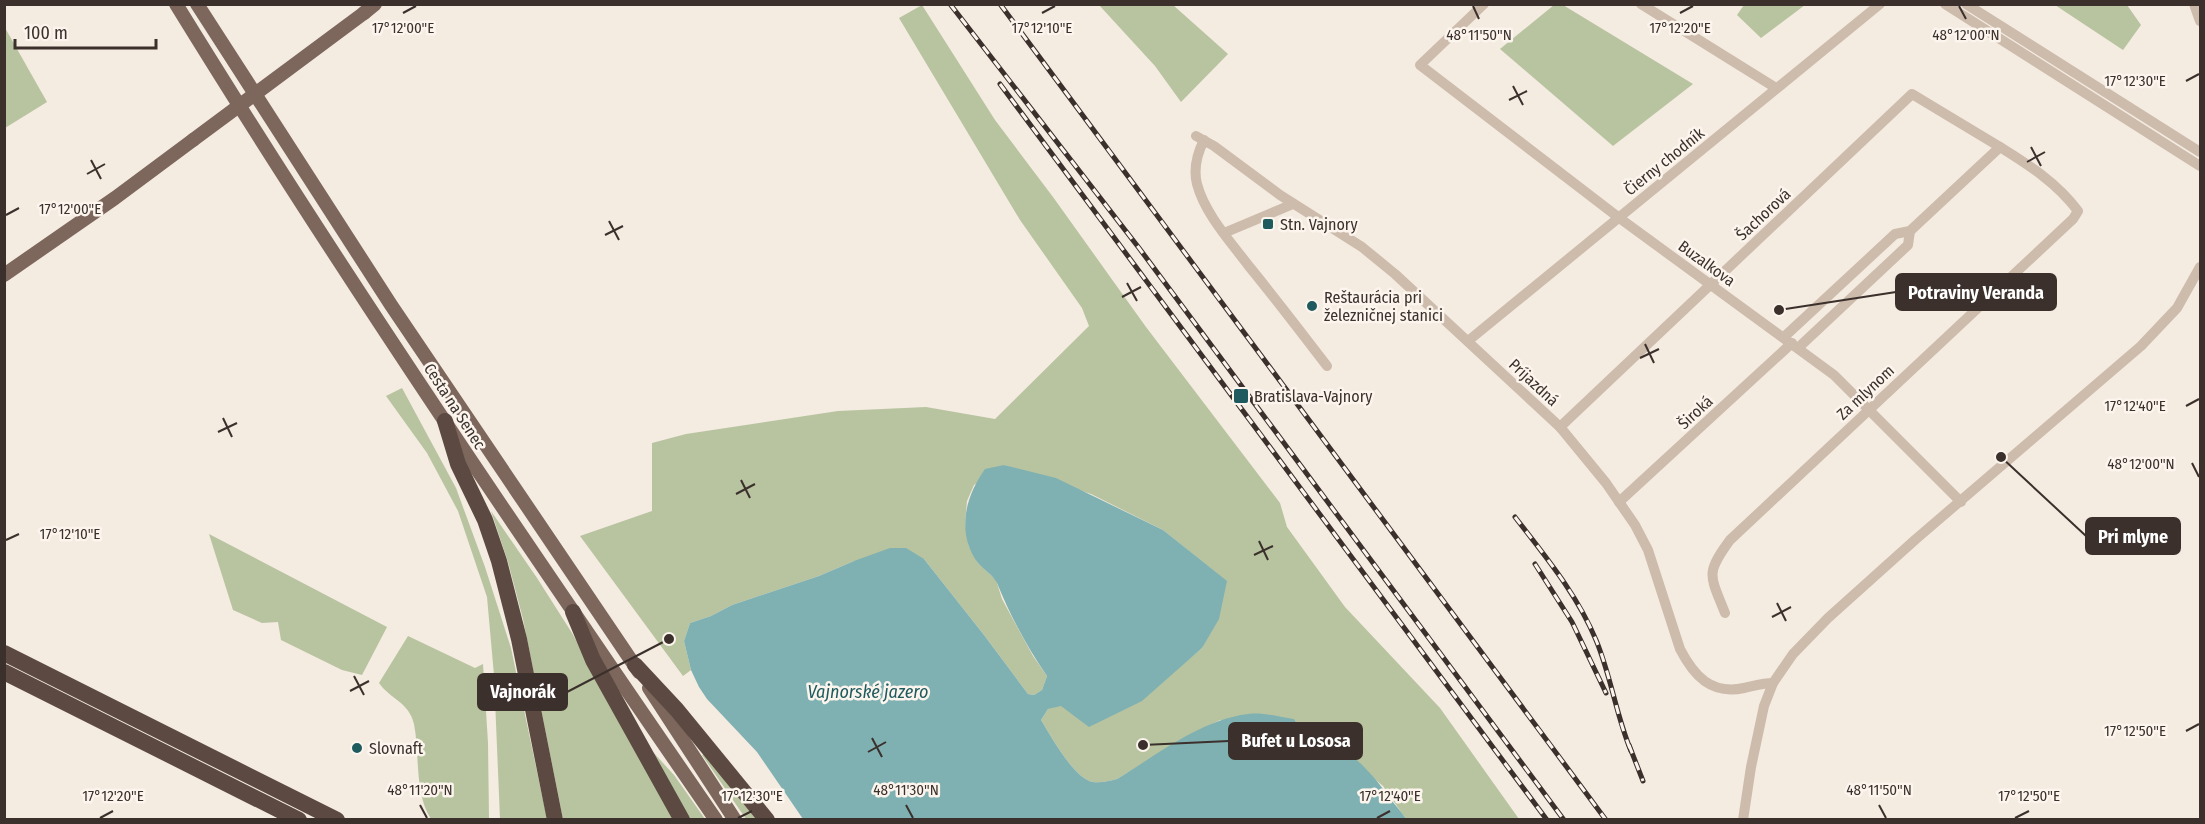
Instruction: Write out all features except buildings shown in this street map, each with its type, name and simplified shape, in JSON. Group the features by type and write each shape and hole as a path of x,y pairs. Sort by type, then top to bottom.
{"highway":[{"path":"445,421 458,464 476,500 499,561 519,639 555,819"},
{"path":"573,612 593,660 682,819"},
{"path":"4,653 337,819"},
{"path":"635,665 676,710 767,819"},
{"path":"4,672 299,819"}],"main road":[{"name":"Cesta na Senec","path":"176,4 326,241 445,421 716,819"},
{"name":"Cesta na Senec","path":"197,4 398,314 635,665 735,819"},
{"path":"4,275 106,205 370,9"}],"street":[{"name":"Buzalkova","path":"1484,4 1420,65 1618,217 1834,375 1961,502"},
{"path":"1641,4 1776,88"},
{"name":"Čierny chodník","path":"1467,341 1880,4"},
{"path":"1945,4 2200,166"},
{"path":"1966,4 2200,152"},
{"path":"2194,4 2200,21"},
{"name":"Šachorová","path":"1560,427 1912,94 2000,147"},
{"name":"Príjazdná","path":"1224,233 1203,201 1197,183 1195,170 1200,138 1293,204 1362,247 1395,274 1560,427 1635,525 1648,550 1680,649 1694,671 1715,688 1727,690 1773,683"},
{"name":"Za mlynom","path":"1725,613 1712,576 1716,560 1730,540 2073,219 2078,211 2067,197 2033,168 2000,147"},
{"name":"Široká","path":"1792,343 1895,234 1910,231 2000,147"},
{"path":"1293,204 1224,233 1328,366"},
{"name":"Široká","path":"1619,502 1792,343 1908,245 1910,231"},
{"path":"1743,819 1750,767 1764,706 1773,683 1807,638 1916,539 2141,346 2177,308 2200,267"}],"green space":[{"path":"922,5 995,120 1146,327 1280,503 1287,527 1345,607 1440,708 1519,819 1406,819 1383,786 1325,738 1300,730 1220,720 1117,779 1093,782 1086,779 1064,756 1041,720 1048,709 1184,663 1202,648 1226,581 1163,530 1091,494 1004,465 974,485 967,501 965,523 969,546 978,563 996,580 1002,599 1033,656 1047,676 1042,690 1034,695 1028,694 924,559 854,561 819,576 732,605 711,616 690,623 684,641 691,670 683,676 580,536 652,511 652,443 686,434 838,411 926,407 995,419 1089,326 1082,308 1020,220 899,18"},
{"path":"1099,5 1173,5 1228,54 1181,102 1155,66"},
{"path":"1554,5 1563,5 1693,84 1613,146 1500,49"},
{"path":"1744,5 1805,5 1761,38 1737,15"},
{"path":"2055,5 2127,5 2141,25 2123,50"},
{"path":"4,26 47,102 5,128 4,128"},
{"path":"402,388 456,488 485,567 511,648 547,819 500,819 494,675 487,597 458,511 427,453 386,396"},
{"path":"491,511 572,633 674,819 563,819 523,619 508,562"},
{"path":"209,534 387,627 362,675 342,670 281,640 278,622 262,623 233,610"},
{"path":"408,636 475,668 483,664 488,743 489,819 431,819 426,809 420,785 412,717 404,706 379,683"},
{"path":"652,751 674,775 705,819 688,819"},
{"path":"705,754 760,819 746,819 702,755"}],"water":[{"name":"Vajnorské jazero","path":"1004,465 1056,478 1163,530 1227,581 1219,619 1202,648 1142,701 1089,727 1061,706 1048,709 1041,720 1078,773 1093,782 1117,779 1180,740 1213,723 1248,714 1265,714 1294,719 1300,730 1328,741 1351,755 1370,773 1406,819 803,819 757,752 707,699 699,687 691,670 684,641 690,623 711,616 732,605 819,576 890,548 906,548 924,559 1028,694 1034,695 1042,690 1047,676 1019,631 995,580 978,563 971,551 965,527 968,503 978,480 985,469"}],"railway":[{"path":"950,4 1139,248 1564,820"},
{"path":"1000,4 1606,820"},
{"path":"1000,84 1547,820"},
{"path":"1515,517 1560,576 1588,623 1601,654 1631,751"},
{"path":"1535,564 1572,622 1606,693"},
{"path":"1629,745 1643,781"}],"place":[{"name":"Stn. Vajnory","path":"1268,224"},
{"name":"Reštaurácia pri železničnej stanici","path":"1312,306"},
{"name":"Potraviny Veranda","path":"1779,310"},
{"name":"Bratislava-Vajnory","path":"1241,396"},
{"name":"Pri mlyne","path":"2001,457"},
{"name":"Vajnorák","path":"669,639"},
{"name":"Bufet u Lososa","path":"1143,745"},
{"name":"Slovnaft","path":"357,748"}]}
